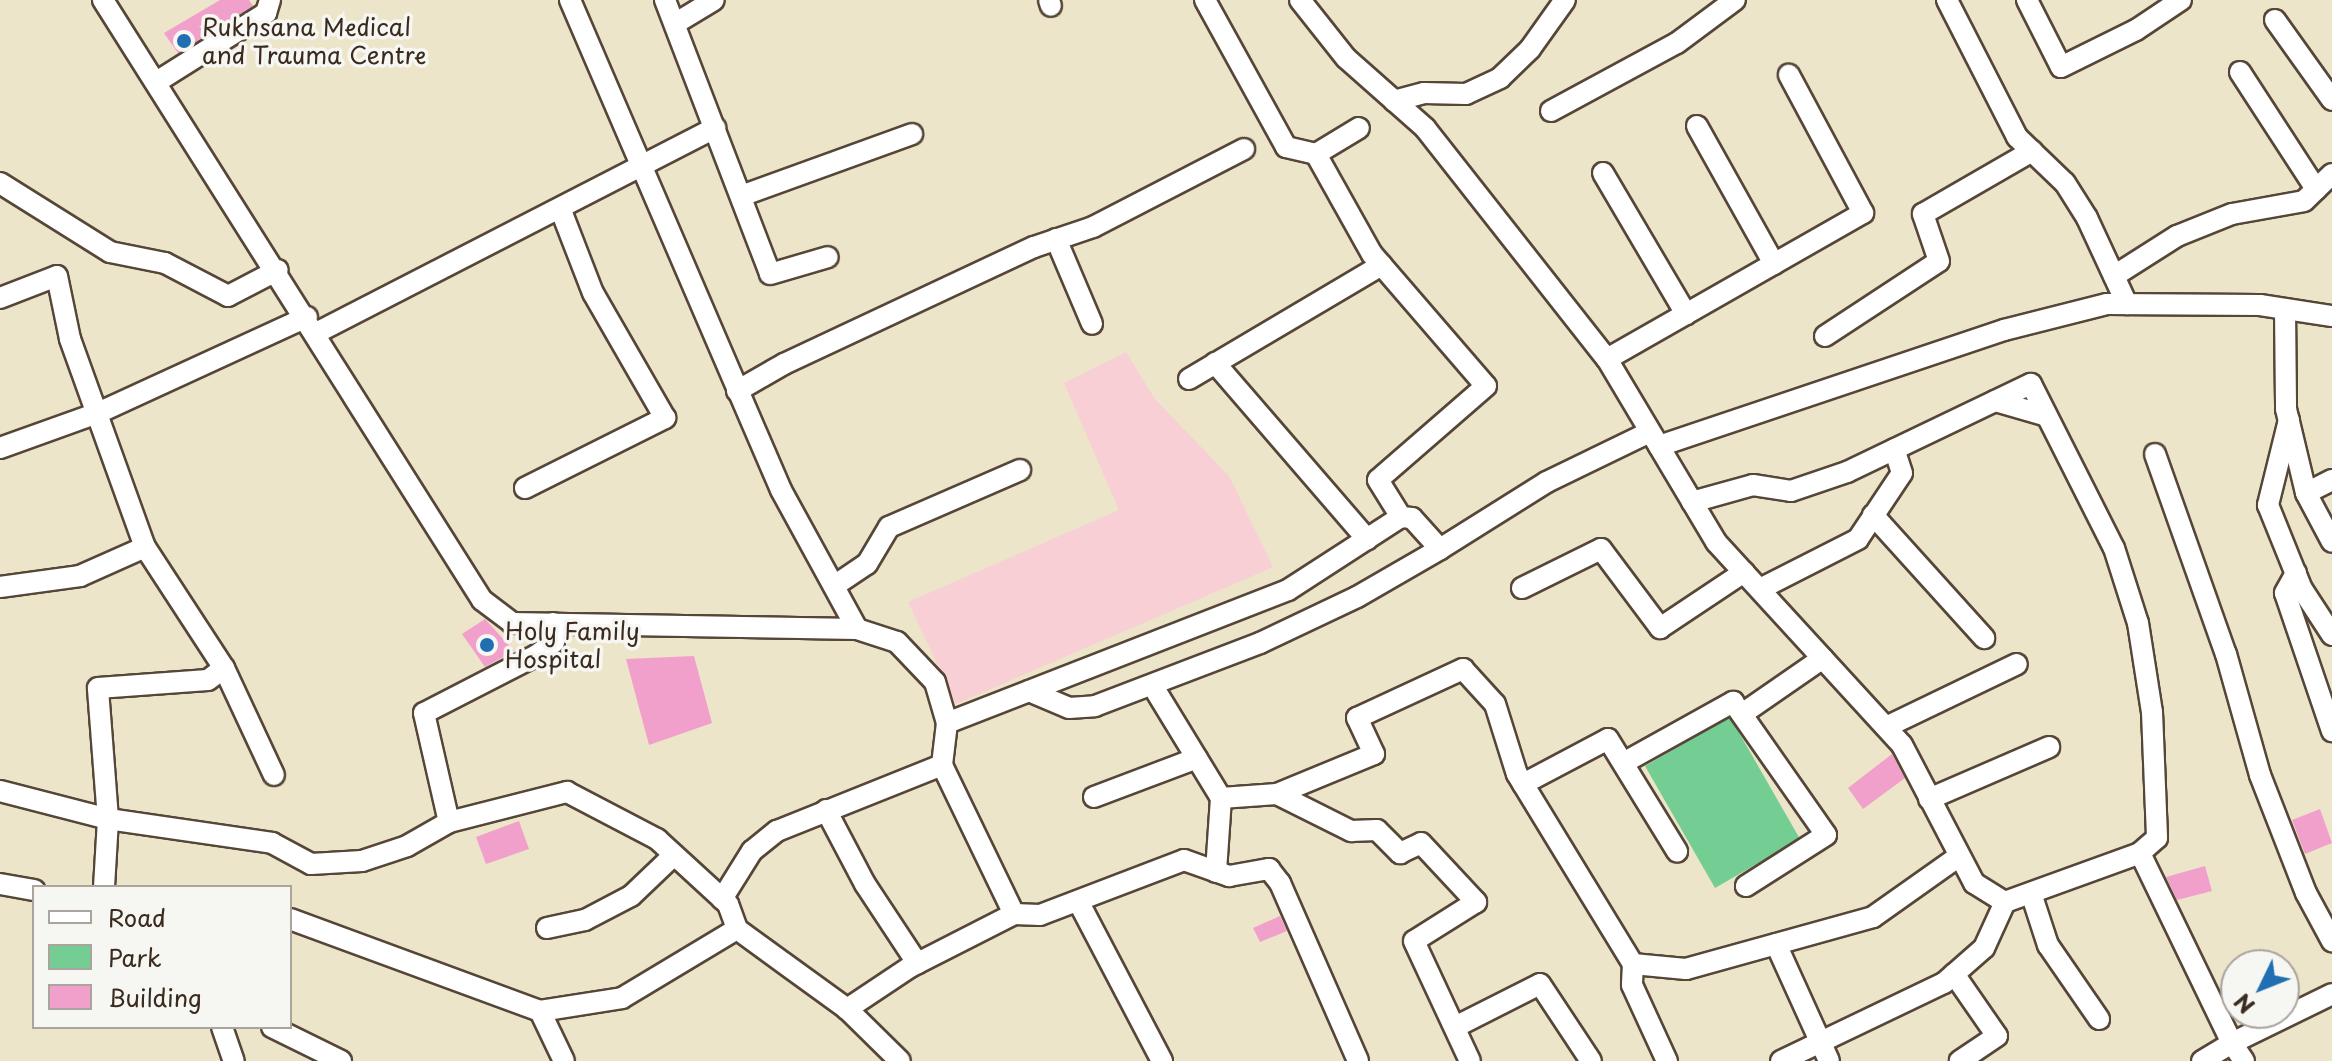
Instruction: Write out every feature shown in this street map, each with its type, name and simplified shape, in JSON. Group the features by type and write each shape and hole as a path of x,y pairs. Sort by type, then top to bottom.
{"street":[{"path":"103,0 278,270 482,600 512,623 857,629 897,642 935,682 947,723 942,765 1014,914"},
{"path":"158,81 266,13 270,0"},
{"path":"570,0 781,490 857,629"},
{"path":"665,0 770,274 828,257"},
{"path":"676,23 714,0"},
{"path":"1205,0 1286,147 1316,154 1359,128"},
{"path":"1300,0 1346,58 1425,128 1607,359 1716,542 1902,745 1974,883 2005,902"},
{"path":"1394,101 1424,93 1466,94 1500,78 1530,49 1565,0"},
{"path":"1551,111 1677,43 1735,0"},
{"path":"1947,0 2017,137 2065,183 2127,304"},
{"path":"2027,0 2061,67 2136,30 2181,0"},
{"path":"2275,20 2332,100"},
{"path":"2114,276 2177,236 2232,214 2304,201 2326,185 2240,72"},
{"path":"1607,359 1863,213 1789,75"},
{"path":"1697,126 1774,264"},
{"path":"0,448 98,413 311,325 560,208 715,128"},
{"path":"741,196 912,134"},
{"path":"737,391 784,364 1056,239 1093,227 1244,149"},
{"path":"1825,336 1939,261 1923,214 2032,151"},
{"path":"1316,154 1382,265 1486,386 1378,480 1401,517"},
{"path":"1603,173 1686,314"},
{"path":"0,183 110,252 165,263 228,296 278,270"},
{"path":"525,488 665,418 593,293 560,208"},
{"path":"1056,239 1092,324"},
{"path":"1189,379 1382,265"},
{"path":"0,298 57,276 70,339 145,547 224,668 274,775"},
{"path":"1029,691 1069,708 1095,706 1163,685 1357,597 1547,482 1655,439 2004,330 2107,304 2285,309 2332,316"},
{"path":"2285,309 2289,420 2306,493 2332,542"},
{"path":"1215,363 1367,539"},
{"path":"1692,502 1753,485 1791,491 1894,449 1995,401 2047,416 2114,548 2138,623 2152,712 2157,838 2140,853 2005,902 1984,948 1954,974 1825,1053 1781,1061"},
{"path":"2289,420 2268,505 2296,573 2332,635"},
{"path":"1760,589 1858,539 1902,473 1894,449"},
{"path":"2155,454 2226,654 2260,775 2306,893 2332,941"},
{"path":"834,586 867,564 889,527 1020,470"},
{"path":"2306,493 2332,480"},
{"path":"1873,515 1984,638"},
{"path":"947,723 1288,590 1401,517 1412,518 1440,549"},
{"path":"0,587 80,576 145,547"},
{"path":"1522,588 1601,549 1660,628 1744,572"},
{"path":"2296,573 2285,593 2332,731"},
{"path":"449,822 424,713 537,655 554,642 553,623"},
{"path":"1154,642 1163,685 1197,758 1221,798 1216,872"},
{"path":"1742,714 1823,658"},
{"path":"1886,727 2017,664"},
{"path":"104,885 108,819 98,688 208,680 224,668"},
{"path":"1221,798 1277,794 1374,754 1357,718 1463,669 1495,704 1523,784 1633,964 1632,985 1667,1061"},
{"path":"1625,762 1733,702 1826,835 1746,886"},
{"path":"1523,784 1608,739 1625,762 1677,851"},
{"path":"1929,799 2049,747"},
{"path":"1094,797 1197,758"},
{"path":"722,899 752,851 777,831 942,765"},
{"path":"0,791 108,819 272,843 311,864 362,861 407,846 449,822 567,792 657,839 722,899 737,929 847,1009 900,1061"},
{"path":"1277,794 1351,831 1377,830 1400,853 1421,843 1476,902 1414,941 1470,1061"},
{"path":"826,810 865,884 917,963"},
{"path":"2140,853 2232,1043 2244,1061"},
{"path":"547,928 585,920 631,896 674,855"},
{"path":"1633,964 1686,969 1873,917 1959,856"},
{"path":"847,1009 917,963 1014,914 1040,915 1184,860 1229,876 1269,869 1280,883 1358,1061"},
{"path":"0,884 32,890"},
{"path":"2031,893 2048,945 2099,1019"},
{"path":"1078,901 1162,1061"},
{"path":"292,920 540,1011 622,998 737,929"},
{"path":"1776,944 1825,1053"},
{"path":"1954,974 1997,1036 1960,1061"},
{"path":"1455,1027 1540,984 1591,1061"},
{"path":"2202,1061 2332,994"},
{"path":"540,1011 564,1061"},
{"path":"223,1029 234,1061"},
{"path":"276,1029 341,1061"}],"shaded area":[{"path":"1126,352 1155,399 1229,476 1273,567 956,704 908,602 1119,510 1064,383"}],"green space":[{"path":"1730,717 1800,839 1715,888 1645,766"}],"building":[{"path":"220,0 249,0 253,6 178,53 164,33"},
{"path":"485,619 514,651 485,667 462,634"},
{"path":"694,656 712,723 649,745 626,659"},
{"path":"1892,754 1905,778 1863,809 1848,788"},
{"path":"2320,809 2332,843 2305,854 2292,820"},
{"path":"519,821 529,849 486,864 476,837"},
{"path":"2205,866 2212,891 2177,900 2166,877"},
{"path":"1280,916 1287,931 1260,942 1253,928"}],"place":[{"name":"Rukhsana Medical and Trauma Centre","path":"184,41"},
{"name":"Holy Family Hospital","path":"487,645"}]}
